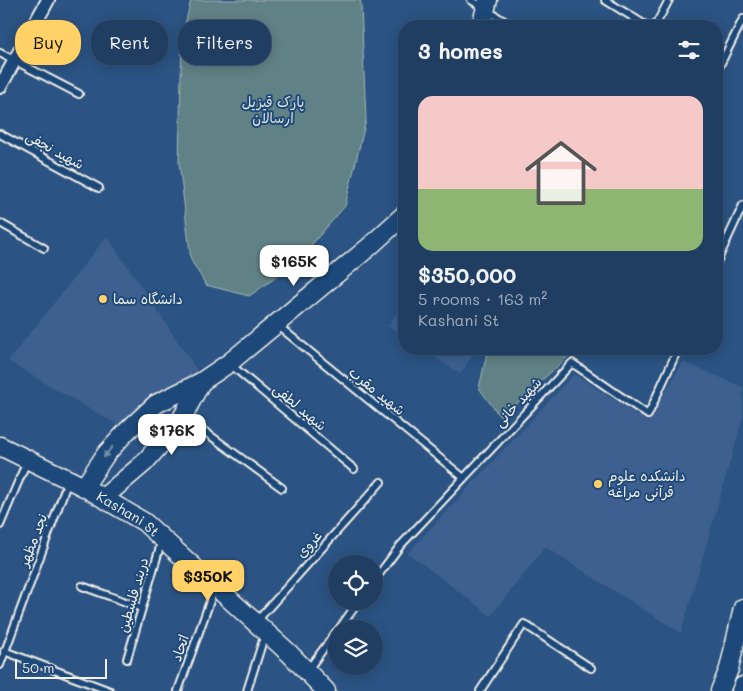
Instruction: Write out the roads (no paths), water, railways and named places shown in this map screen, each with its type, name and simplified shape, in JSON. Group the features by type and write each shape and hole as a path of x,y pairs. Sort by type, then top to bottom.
{"street":[{"path":"0,87 48,0"},
{"path":"483,20 487,5"},
{"path":"84,487 106,454 156,404 201,382 229,363 398,220"},
{"path":"103,498 144,464 184,416 201,382"},
{"name":"Kashani St","path":"0,446 84,487 144,522 326,691"},
{"path":"720,691 729,669 743,608"},
{"path":"710,691 729,669"},
{"path":"741,691 743,686"}],"lane":[{"path":"471,0 487,5 505,20"},
{"path":"605,0 637,20"},
{"path":"658,20 669,0"},
{"path":"723,59 743,19"},
{"path":"0,53 79,94"},
{"name":"شهید نجفی","path":"0,134 99,188"},
{"path":"723,249 743,205"},
{"path":"0,223 44,248"},
{"name":"شهید مقرب","path":"275,323 464,478"},
{"name":"شهید خانی","path":"383,569 400,546 572,363 648,415 675,355"},
{"name":"شهید لطفی","path":"229,363 354,469"},
{"path":"184,416 282,488"},
{"path":"0,526 28,460"},
{"name":"نجد مظهر","path":"0,665 68,480"},
{"name":"غروی","path":"260,628 381,482"},
{"name":"دربند فلسطین","path":"127,659 162,539"},
{"path":"82,586 142,608"},
{"name":"اتحاد","path":"178,691 215,586"},
{"path":"480,691 524,624 591,668"},
{"path":"247,691 260,628"},
{"path":"307,672 328,643"},
{"path":"4,651 110,691"}],"place":[{"name":"دانشگاه سما","path":"103,299"},
{"name":"دانشکده علوم قرآنی مراغه","path":"598,484"}],"park label":[{"name":"پارک قیزیل ارسالان","path":"273,110"}]}
